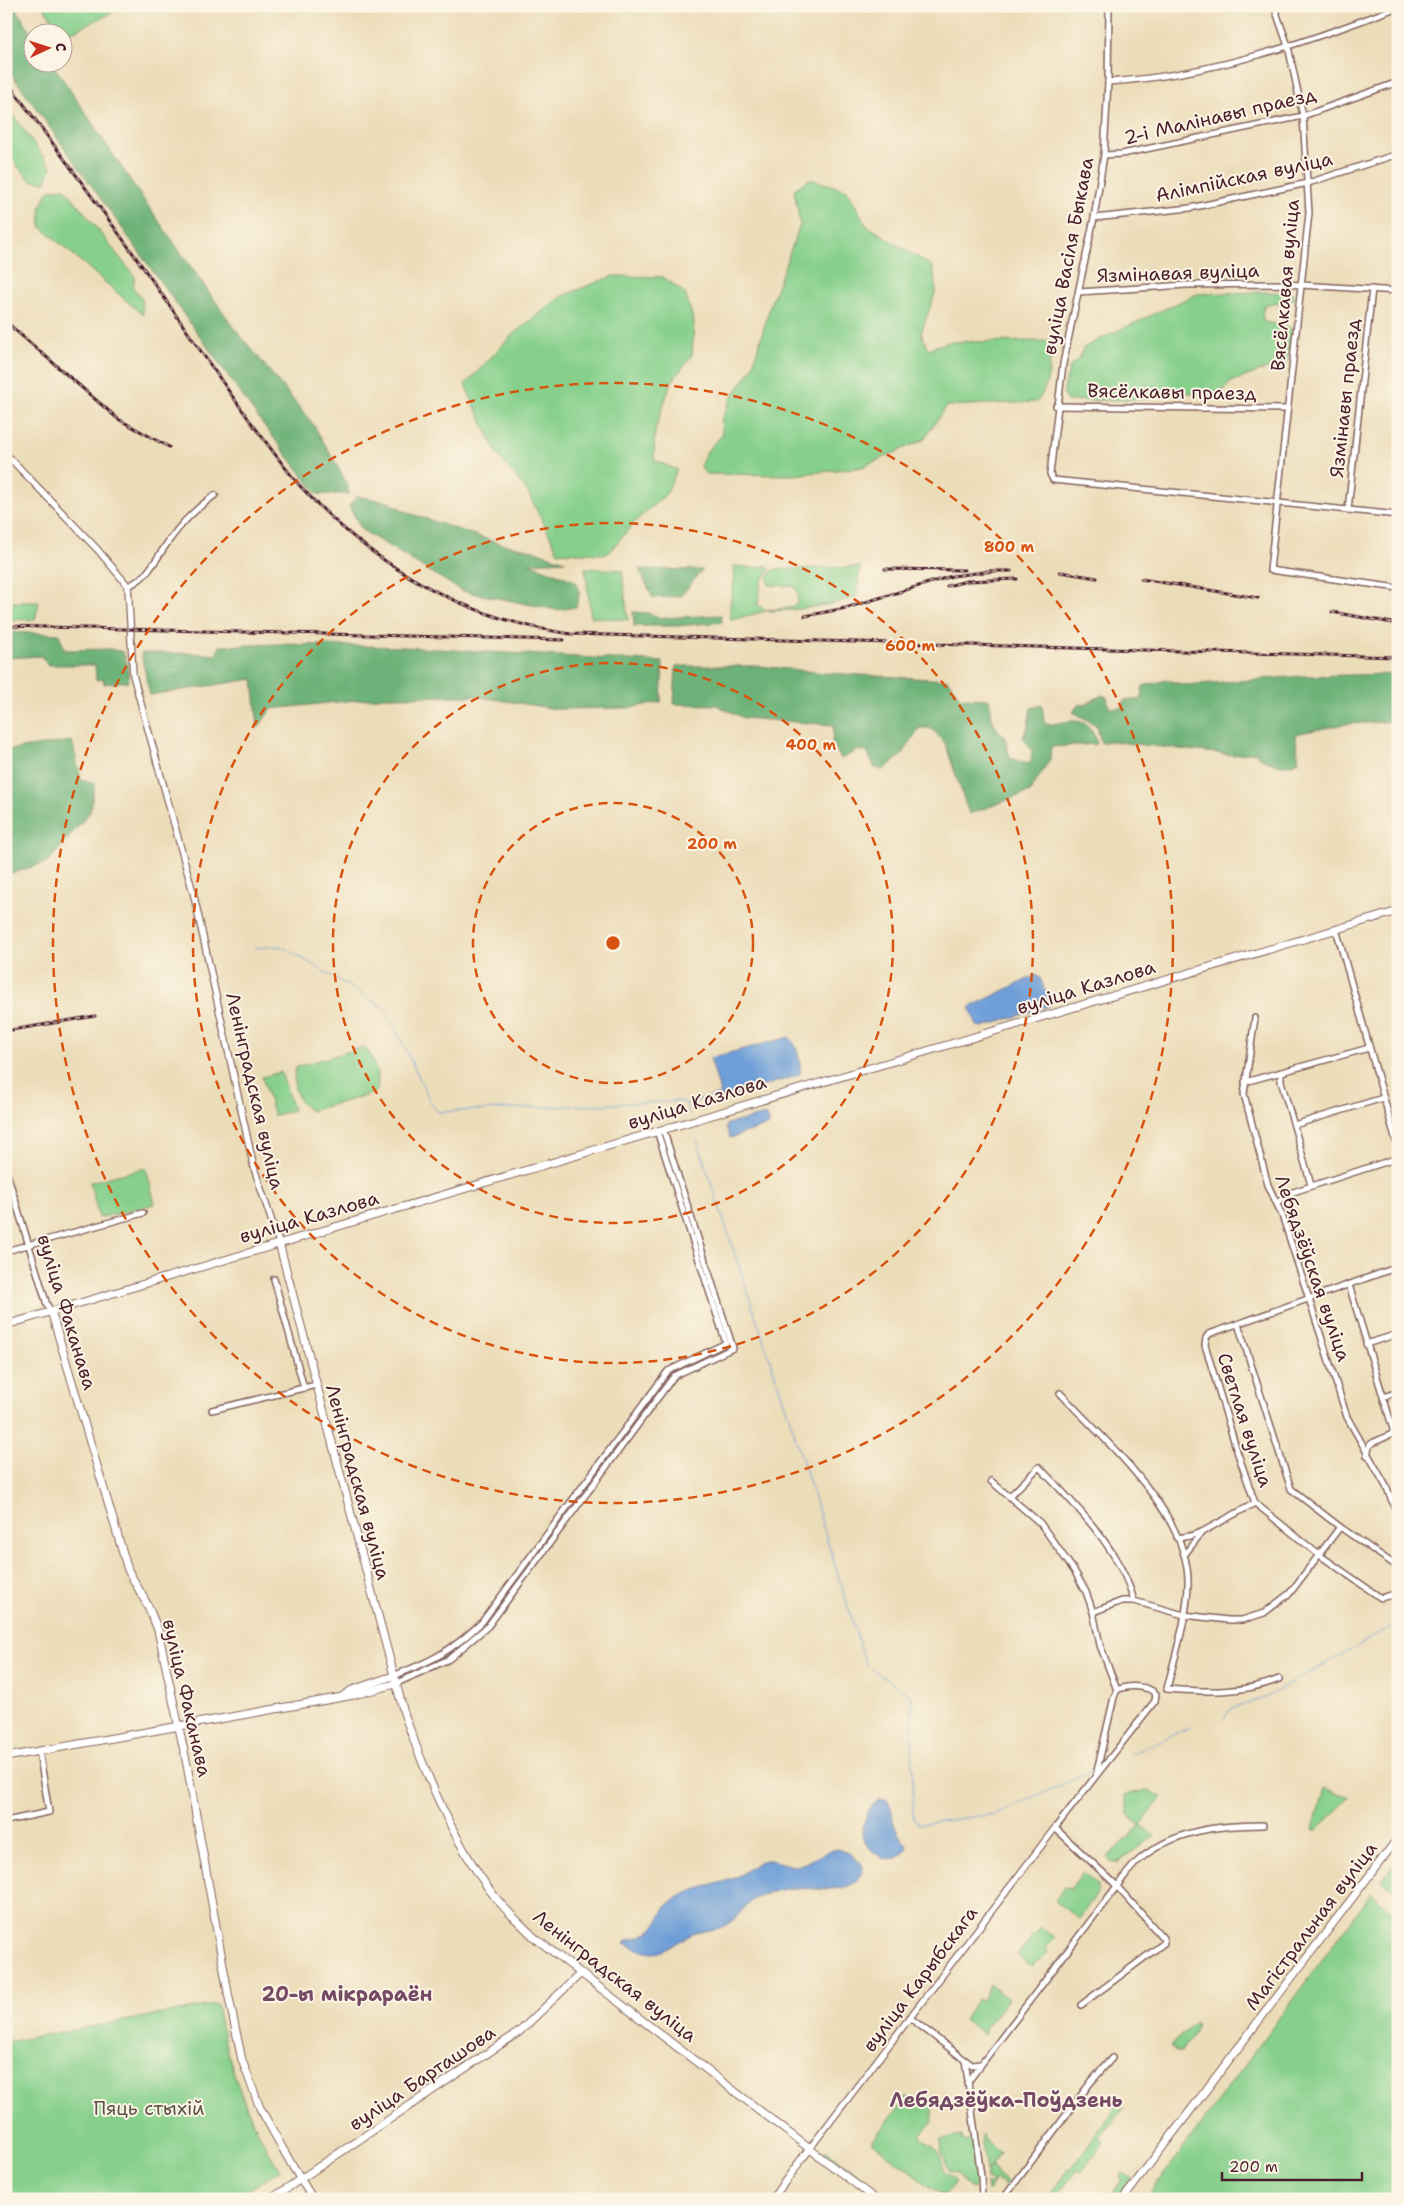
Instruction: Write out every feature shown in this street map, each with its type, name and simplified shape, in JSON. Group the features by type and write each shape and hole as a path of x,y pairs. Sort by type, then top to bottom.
{"main road":[{"name":"вуліца Казлова","path":"6,1325 1398,911"},
{"name":"Ленінградская вуліца","path":"279,1243 394,1680 428,1777 475,1866 496,1897 535,1938 875,2199"},
{"name":"вуліца Факанава","path":"51,1311 128,1570 148,1606 158,1630 179,1727 238,2047 260,2108 314,2199"},
{"path":"6,1757 342,1696 352,1690 394,1680"},
{"name":"Магістральная вуліца","path":"1123,2199 1398,1838"},
{"name":"вуліца Барташова","path":"271,2199 519,2032 540,2014 580,1973"},
{"path":"772,2199 810,2148"}],"street":[{"name":"вуліца Васіля Быкава","path":"1109,6 1108,82 1104,156 1080,292 1062,364 1050,474 1053,480 1278,503"},
{"name":"Вясёлкавая вуліца","path":"1274,6 1288,46 1303,116 1309,212 1270,570 1398,588"},
{"path":"1108,82 1144,80 1212,67 1326,34 1398,7"},
{"name":"2-і Малінавы праезд","path":"1104,156 1122,154 1303,116 1398,82"},
{"name":"Алімпійская вуліца","path":"1094,218 1190,208 1308,183 1398,154"},
{"name":"Язмінавая вуліца","path":"1080,292 1186,285 1302,284 1398,291"},
{"name":"Язмінавы праезд","path":"1348,510 1372,289"},
{"name":"Вясёлкавы праезд","path":"1056,406 1287,409"},
{"path":"6,454 98,551 128,586 139,581 150,571 171,538 188,518 215,495"},
{"path":"1278,503 1398,515"},
{"name":"Ленінградская вуліца","path":"128,586 134,675 188,871 254,1168 279,1243"},
{"path":"1336,929 1398,1148"},
{"name":"Лебядзёўская вуліца","path":"1255,1018 1244,1094 1266,1176 1277,1203 1347,1417 1387,1488 1398,1516"},
{"path":"1245,1082 1258,1080 1369,1048"},
{"path":"1281,1072 1281,1080 1311,1185"},
{"path":"1294,1125 1383,1098"},
{"path":"394,1680 446,1653 482,1622 668,1371 726,1344 660,1130"},
{"path":"394,1680 450,1659 488,1626 674,1376 733,1348 660,1130"},
{"path":"1277,1203 1290,1193 1311,1185 1398,1158"},
{"name":"вуліца Факанава","path":"6,1170 47,1305 51,1311"},
{"path":"6,1251 143,1213"},
{"name":"Светлая вуліца","path":"1398,1267 1209,1334 1205,1345 1237,1451 1255,1502 1318,1554 1381,1598 1398,1593"},
{"path":"274,1279 304,1388"},
{"path":"1349,1285 1393,1433 1370,1444 1367,1455"},
{"path":"1238,1324 1291,1489 1340,1527 1398,1567"},
{"path":"1366,1344 1398,1334"},
{"path":"212,1410 316,1385"},
{"path":"1383,1397 1398,1392"},
{"path":"1060,1393 1147,1486 1159,1502 1185,1554 1188,1584 1184,1615 1167,1689 1157,1698 1055,1828 1117,1886 1163,1938 1164,1943 1081,2005"},
{"path":"1010,1496 1039,1467 1090,1521 1130,1586 1134,1601"},
{"path":"991,1481 1040,1522 1061,1550 1086,1592 1093,1612 1100,1646 1117,1690 1096,1775"},
{"name":"Светлая вуліца","path":"1177,1538 1202,1532 1255,1502"},
{"path":"1093,1612 1122,1601 1134,1601 1184,1615 1228,1620 1242,1620 1264,1613 1290,1592 1340,1527"},
{"name":"Светлая вуліца","path":"1185,1554 1202,1532"},
{"path":"1167,1689 1213,1692 1247,1689 1280,1678"},
{"path":"1117,1690 1128,1687 1146,1688 1155,1693 1157,1698"},
{"path":"6,1821 49,1812 39,1751"},
{"path":"967,2083 1117,1886 1139,1860 1176,1837 1222,1826 1263,1825"},
{"name":"вуліца Карыбскага","path":"810,2148 1055,1828"},
{"path":"909,2017 972,2065 974,2072"},
{"path":"1003,2199 1091,2082 1112,2058"},
{"path":"964,2060 981,2176 982,2199"},
{"path":"965,2069 967,2065 980,2064"},
{"path":"965,2069 969,2074 974,2072"}],"green space":[{"path":"6,6 14,6 24,22 22,22 22,72 58,72 143,199 235,329 313,424 347,483 349,494 317,494 259,419 6,66"},
{"path":"43,6 113,6 112,13 72,32 72,22 54,22"},
{"path":"6,105 51,167 46,182 31,181 6,153"},
{"path":"810,179 847,190 866,225 933,267 936,291 921,333 928,349 948,342 1049,341 1049,373 1037,402 947,406 923,440 862,467 793,475 706,474 700,466 707,451 722,435 721,421 733,395 752,369 772,300 800,225 794,189"},
{"path":"65,188 135,277 133,287 142,299 143,315 41,227 40,208 49,190"},
{"path":"613,276 663,277 685,293 694,322 692,355 671,383 655,430 654,460 677,470 667,493 637,520 607,554 558,552 527,491 497,454 465,385 513,334 562,296"},
{"path":"1292,293 1295,298 1268,304 1264,306 1262,314 1264,322 1287,326 1292,329 1287,362 1283,370 1266,369 1231,382 1222,392 1207,395 1182,392 1144,399 1067,401 1063,394 1070,366 1080,358 1083,348 1096,341 1197,294"},
{"path":"357,496 388,502 409,513 498,543 532,550 565,561 529,563 575,581 580,591 576,607 557,610 462,591 362,530 349,506"},
{"path":"766,565 770,570 761,582 758,605 766,610 791,608 798,602 798,593 794,586 769,585 768,577 774,569 860,567 857,596 832,604 792,610 766,611 731,620 730,608 735,573 734,566 757,568"},
{"path":"585,568 622,570 628,620 591,617"},
{"path":"639,569 702,570 681,596 653,598"},
{"path":"6,602 39,602 35,620 6,619"},
{"path":"633,612 648,613 660,618 721,615 722,622 678,626 634,626"},
{"path":"6,632 59,634 65,650 110,649 123,652 129,681 104,684 104,679 96,680 95,665 48,665 41,656 6,658"},
{"path":"278,644 403,647 663,662 661,702 628,708 557,709 473,696 385,697 271,709 258,728 253,679 150,695 141,653 216,655 220,646"},
{"path":"676,666 759,666 826,673 948,680 960,698 989,699 994,724 1004,735 1010,758 1028,764 1031,761 1032,751 1023,737 1028,726 1031,708 1042,705 1044,721 1047,725 1072,721 1084,723 1090,727 1097,744 1051,747 1050,759 1030,792 969,814 945,743 931,728 919,728 903,754 883,770 875,768 867,752 858,750 841,759 832,743 834,725 744,718 716,705 674,704"},
{"path":"1398,674 1398,721 1345,724 1295,734 1299,761 1289,765 1279,765 1270,762 1261,758 1255,752 1233,755 1109,741 1101,743 1097,726 1073,712 1078,705 1086,704 1102,695 1107,697 1109,708 1122,708 1125,700 1141,700 1143,686 1167,680 1185,685 1304,676"},
{"path":"72,741 81,780 95,784 90,812 48,862 6,875 6,750"},
{"path":"364,1047 371,1056 376,1069 378,1083 375,1093 310,1111 301,1103 296,1092 294,1079 296,1067"},
{"path":"281,1072 293,1110 274,1116 262,1077"},
{"path":"146,1168 155,1204 99,1218 90,1182"},
{"path":"1324,1789 1350,1797 1317,1830 1313,1830"},
{"path":"1148,1790 1162,1797 1141,1825 1128,1815 1125,1795"},
{"path":"1141,1825 1155,1835 1117,1863 1112,1863 1107,1857"},
{"path":"1398,1859 1398,1893 1382,1880"},
{"path":"1083,1872 1098,1885 1098,1892 1079,1919 1056,1902 1056,1899 1064,1887 1071,1888"},
{"path":"1371,1893 1398,1915 1398,2199 1146,2199"},
{"path":"1041,1927 1055,1939 1045,1949 1048,1952 1041,1961 1038,1960 1031,1967 1017,1955"},
{"path":"990,1985 1008,1999 986,2027 984,2035 964,2019 977,1999 982,2000"},
{"name":"Пяць стыхій","path":"217,2004 226,2048 240,2090 268,2151 280,2170 234,2199 6,2199 6,2042"},
{"path":"1195,2022 1197,2027 1192,2038 1181,2051 1176,2051 1170,2046"},
{"path":"906,2098 931,2102 933,2122 920,2135 939,2152 945,2172 956,2182 944,2197 871,2142"},
{"path":"1119,2102 1124,2108 1100,2137 1104,2142 1081,2173 1077,2170 1057,2196 1052,2192"},
{"path":"981,2135 1000,2154 986,2172"},
{"path":"962,2136 963,2141 974,2140 979,2186 972,2189 956,2174 950,2172 942,2153 941,2140"},
{"path":"826,2150 889,2199 883,2199 823,2153"},
{"path":"992,2166 997,2175 1007,2183 1005,2186 996,2180 988,2192 987,2183 990,2185 993,2182 989,2179 987,2180 986,2173"},
{"path":"1123,2173 1131,2179 1132,2183 1121,2199 1108,2199 1121,2181 1120,2176"}],"water":[{"path":"1036,975 1040,978 1051,1004 1049,1006 983,1027 977,1026 970,1008 972,1006"},
{"path":"789,1037 792,1039 798,1055 801,1067 799,1075 722,1099 710,1058"},
{"path":"766,1115 769,1125 730,1138 726,1128 727,1124"},
{"path":"879,1800 887,1800 892,1810 895,1827 907,1846 900,1856 890,1859 882,1858 867,1846 862,1833 870,1808"},
{"path":"838,1849 849,1853 862,1864 861,1875 856,1882 848,1886 827,1889 793,1888 758,1897 725,1926 693,1934 661,1952 647,1952 625,1943 649,1932 669,1904 687,1893 735,1878 762,1861 770,1860 795,1866"}],"waterway":[{"path":"255,948 278,946 285,948 383,1007 388,1012 432,1105 438,1112 680,1101 686,1104 689,1115"},
{"path":"686,1104 719,1094"},
{"path":"697,1140 792,1426 865,1662 869,1667 910,1695 912,1699 913,1817 919,1824 995,1814 1093,1771"},
{"path":"1224,1719 1230,1709 1265,1698 1398,1623"},
{"path":"1131,1754 1191,1727"}],"railway":[{"path":"6,80 123,239 250,421 300,486 328,515 358,541 390,564 457,602 493,616 531,627 571,634 1398,657"},
{"path":"6,322 118,419 169,447"},
{"path":"885,569 964,570"},
{"path":"986,571 1011,571"},
{"path":"805,616 846,608 952,576 993,571"},
{"path":"1060,572 1097,578"},
{"path":"947,586 967,581 1017,579"},
{"path":"1141,579 1258,598"},
{"path":"1332,612 1398,624"},
{"path":"6,626 564,640"},
{"path":"6,1031 95,1016"}],"district":[{"name":"20-ы мікрараён","path":"347,1994"},
{"name":"Лебядзёўка-Поўдзень","path":"1006,2100"}]}
